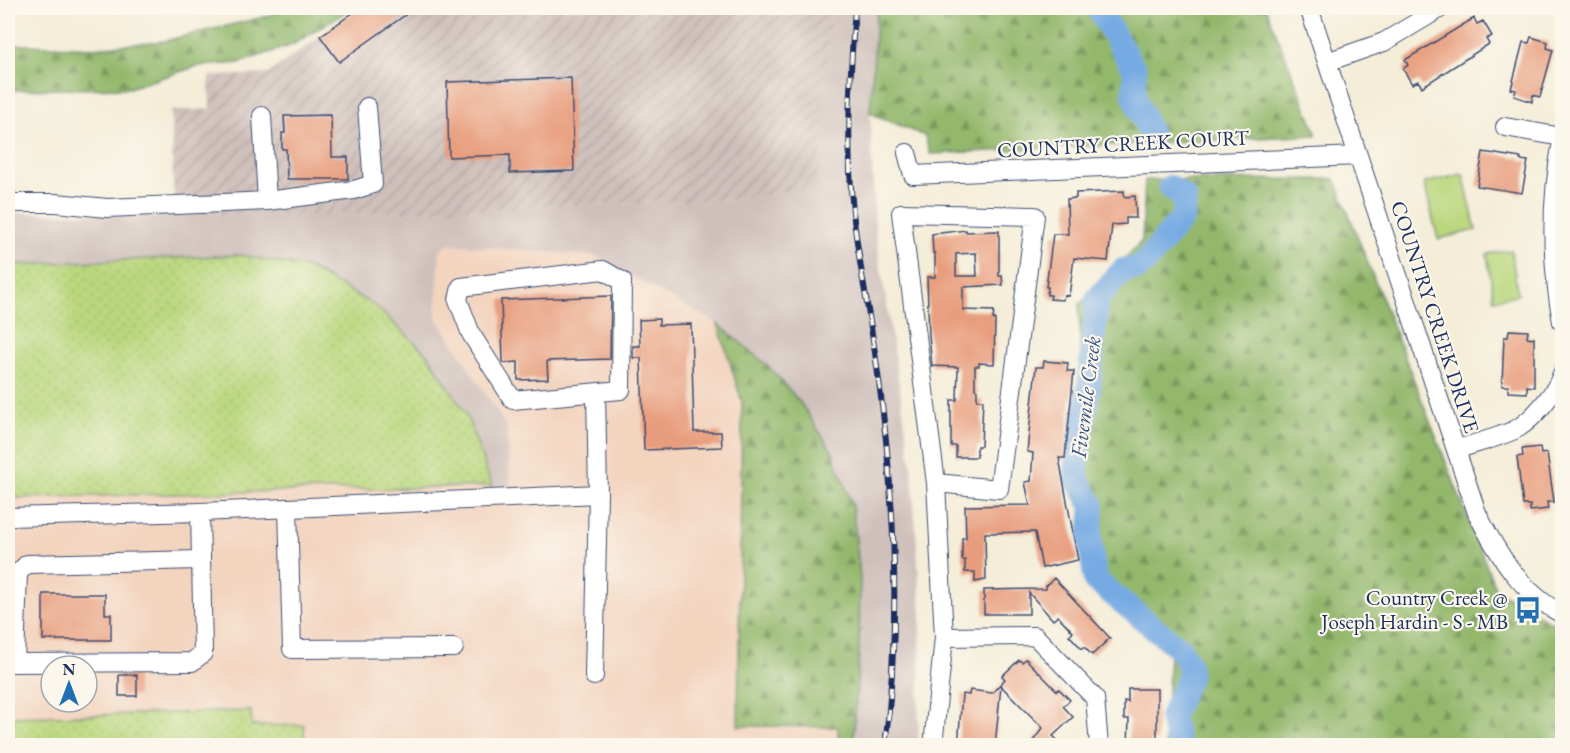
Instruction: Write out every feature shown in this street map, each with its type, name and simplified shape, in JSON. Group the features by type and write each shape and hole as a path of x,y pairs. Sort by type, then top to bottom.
{"street":[{"name":"COUNTRY CREEK DRIVE","path":"1309,8 1477,513 1496,550 1526,588 1545,605 1563,614"},
{"path":"1327,62 1384,42 1441,8"},
{"path":"8,203 56,203 107,208 267,201 354,190 373,184 367,107"},
{"path":"262,116 267,201"},
{"path":"1505,127 1563,140 1556,173 1553,224 1555,279 1563,322"},
{"name":"COUNTRY CREEK COURT","path":"907,153 913,175 1358,156"},
{"path":"933,746 944,637 936,483 901,213 1035,216 999,489 936,483"},
{"path":"603,270 622,281 621,390 596,393 513,400 471,334 458,300 460,287 603,270"},
{"path":"1456,450 1518,428 1555,403 1563,374"},
{"path":"594,676 598,494 596,393"},
{"path":"8,517 200,512 598,494"},
{"path":"288,508 292,649 454,648"},
{"path":"200,512 203,653 192,662 11,663 18,573 27,564 201,560"},
{"path":"944,637 1035,636 1095,698 1099,746"}],"shaded area":[{"path":"359,8 831,8 820,187 743,199 328,215 174,214 171,111 210,109 209,76 268,74"},
{"path":"831,8 877,8 870,113 875,230 912,468 921,611 918,745 853,745 859,650 767,365 718,324 595,256 447,244 440,250 436,316 507,427 510,486 492,486 467,415 240,255 8,265 8,213 328,215 743,199 819,187"},
{"path":"447,244 595,256 718,324 742,402 738,726 838,727 838,745 305,746 304,725 252,727 251,711 8,717 8,498 509,486 507,427 436,315 440,250"}],"green space":[{"path":"283,8 352,8 292,45 239,63 198,66 129,88 8,90 8,44 93,48 164,41 268,16"},
{"path":"877,8 1266,8 1317,135 930,154 925,136 870,113"},
{"path":"1463,174 1476,230 1438,239 1424,183"},
{"path":"1335,179 1496,590 1562,629 1562,745 1165,745 1170,654 1088,582 1079,305 1142,241 1145,180"},
{"path":"1511,250 1518,295 1494,299 1487,254"},
{"path":"240,255 309,268 374,305 428,355 467,415 492,486 8,498 8,265"},
{"path":"718,324 767,365 800,402 832,451 852,504 860,577 859,650 853,745 838,745 838,727 738,726 742,402"},
{"path":"251,711 252,726 304,725 305,745 8,745 8,717"}],"building":[{"path":"360,8 415,8 339,62 320,36"},
{"path":"1474,18 1477,24 1483,21 1492,36 1486,39 1489,44 1422,87 1418,81 1412,84 1403,69 1408,65 1405,60"},
{"path":"1531,37 1548,42 1547,48 1553,50 1540,97 1533,95 1532,102 1514,96 1516,90 1511,89 1523,42 1529,43"},
{"path":"571,78 574,171 510,173 510,155 449,157 447,82"},
{"path":"331,115 332,157 348,157 348,179 287,179 286,149 282,149 282,133 285,133 284,116"},
{"path":"1483,152 1528,161 1522,193 1477,186"},
{"path":"1124,191 1124,197 1135,196 1136,218 1126,218 1126,224 1112,225 1108,261 1074,258 1069,296 1064,295 1063,300 1050,299 1051,295 1047,295 1048,287 1046,287 1053,234 1068,234 1067,199 1076,198 1076,193"},
{"path":"966,230 966,232 999,231 999,276 1002,276 1003,285 963,287 963,310 994,311 993,319 995,319 994,364 979,363 979,366 975,366 977,400 983,400 981,446 977,446 977,457 956,457 956,446 951,446 951,400 957,400 958,367 932,366 927,277 935,277 932,234","holes":["976,253 977,276 956,276 956,254"]},
{"path":"611,296 610,359 547,361 548,379 518,380 518,362 503,363 501,300"},
{"path":"659,319 659,325 691,324 694,432 721,432 722,447 644,450 641,358 633,358 633,346 640,346 639,320"},
{"path":"1509,330 1528,331 1527,337 1534,338 1534,387 1527,386 1527,393 1508,392 1508,386 1502,386 1504,337 1508,337"},
{"path":"1044,361 1068,363 1067,371 1074,371 1065,458 1059,458 1078,560 1042,568 1035,532 985,533 986,580 975,582 975,572 965,572 965,560 962,560 962,538 966,538 965,506 1030,505 1025,482 1031,481 1033,453 1027,452 1036,367 1043,367"},
{"path":"1540,447 1541,454 1547,453 1554,502 1547,502 1548,509 1530,511 1530,505 1523,505 1517,457 1523,456 1522,449"},
{"path":"1054,578 1110,638 1092,655 1084,647 1082,649 1069,635 1073,632 1058,616 1053,620 1029,593 1029,614 984,614 984,590 1046,589"},
{"path":"43,594 105,594 105,614 111,614 111,640 43,640"},
{"path":"1026,659 1057,691 1059,689 1070,700 1063,706 1073,717 1053,736 1064,746 1029,746 1043,728 1001,686 995,746 958,746 962,694 969,695 970,690 992,693 1005,679 1002,676 1019,660 1022,662"},
{"path":"119,675 137,675 137,696 119,696"},
{"path":"1128,689 1157,689 1157,741 1151,741 1151,746 1128,746 1129,719 1124,719 1124,701 1128,702"}],"waterway":[{"name":"Fivemile Creek","path":"1098,8 1135,70 1134,96 1151,135"},
{"name":"Fivemile Creek","path":"1170,187 1185,198 1183,217 1149,258 1138,268 1123,270 1097,299 1089,387 1076,478 1093,506 1090,538 1095,580 1180,649 1189,665 1189,677 1171,717 1179,746"}],"railway":[{"path":"855,8 850,110 851,186 884,420 894,560 893,653 885,746"}],"place":[{"name":"Country Creek @ Joseph Hardin - S - MB","path":"1528,610"}]}
